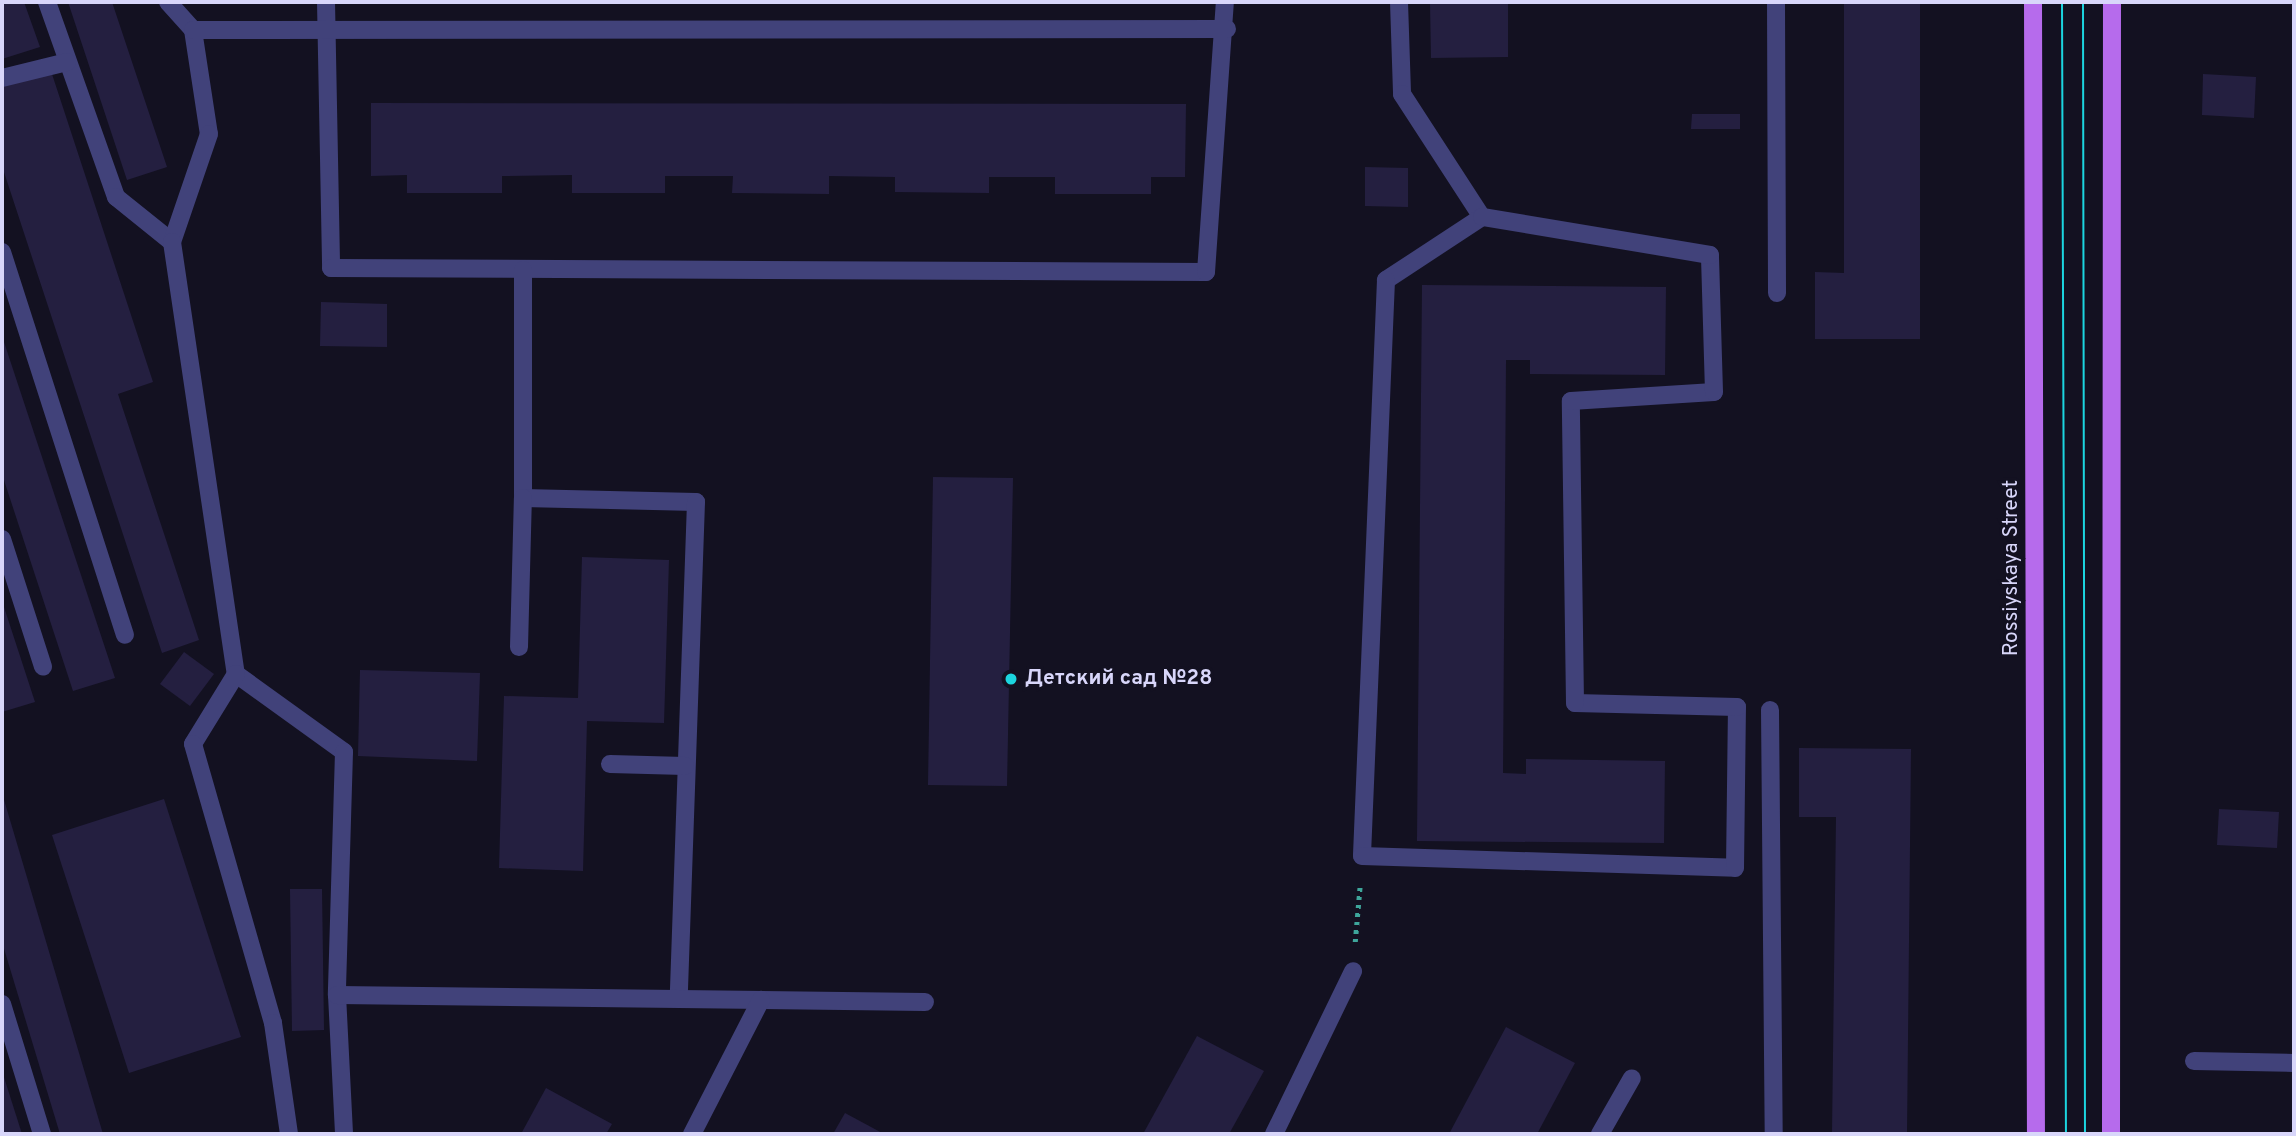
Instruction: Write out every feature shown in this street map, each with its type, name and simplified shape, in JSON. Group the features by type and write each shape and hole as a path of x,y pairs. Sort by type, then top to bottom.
{"main road":[{"name":"Rossiyskaya Street","path":"2033,2 2036,1134"},
{"path":"2111,1134 2112,2"}],"lane":[{"path":"47,2 116,197 172,242"},
{"path":"168,2 193,30 209,134 172,242 236,674 193,744 273,1023 289,1134"},
{"path":"326,2 331,268 1206,272 1227,29 1225,2"},
{"path":"1399,2 1402,94 1482,217"},
{"path":"1776,2 1777,293"},
{"path":"193,30 327,27 1227,29"},
{"path":"2,78 67,62"},
{"path":"1482,217 1710,255 1714,392 1571,401 1575,703 1737,707 1735,868 1362,856 1386,281 1482,217"},
{"path":"2,252 125,635"},
{"path":"519,647 523,498 523,270"},
{"path":"523,498 696,502 679,999"},
{"path":"2,539 43,667"},
{"path":"236,674 344,752 337,995 344,1134"},
{"path":"1770,710 1774,1134"},
{"path":"610,764 685,765"},
{"path":"1274,1134 1353,971"},
{"path":"337,995 925,1002"},
{"path":"692,1134 761,1000"},
{"path":"2,1004 42,1134"},
{"path":"2194,1061 2294,1063"},
{"path":"1600,1134 1632,1078"}],"path":[{"path":"1353,971 1362,856"}],"building":[{"path":"2,2 24,2 40,47 2,59"},
{"path":"68,2 112,2 167,167 127,180"},
{"path":"1430,2 1508,2 1508,57 1431,58"},
{"path":"1844,2 1920,2 1920,339 1815,339 1815,272 1844,273"},
{"path":"51,71 153,382 118,394 199,640 162,653 2,166 2,87"},
{"path":"2203,74 2256,77 2254,118 2202,115"},
{"path":"371,103 1186,104 1185,177 1151,177 1151,194 1055,194 1055,177 989,177 989,193 895,192 895,177 829,176 829,194 732,193 733,176 665,176 665,193 572,193 572,175 502,176 502,193 407,193 407,175 371,176"},
{"path":"1692,114 1740,114 1740,129 1691,129"},
{"path":"1365,167 1408,168 1408,207 1365,206"},
{"path":"1422,285 1666,287 1665,375 1530,374 1530,360 1506,360 1503,773 1526,774 1526,759 1665,761 1664,843 1417,841"},
{"path":"321,302 387,304 387,347 320,346"},
{"path":"2,336 115,678 73,691 2,474"},
{"path":"933,477 1013,478 1007,786 928,785"},
{"path":"582,557 669,560 664,723 587,721 583,871 499,868 504,696 578,698"},
{"path":"2,601 35,702 2,712"},
{"path":"184,652 214,674 190,706 160,684"},
{"path":"360,670 480,673 477,761 358,756"},
{"path":"1799,748 1911,749 1907,1134 1832,1134 1836,817 1799,817"},
{"path":"2,793 103,1134 60,1134 2,942"},
{"path":"164,799 241,1037 129,1073 52,835"},
{"path":"2219,809 2279,812 2277,848 2217,845"},
{"path":"290,889 322,889 324,1030 292,1031"},
{"path":"1506,1027 1575,1063 1537,1134 1449,1134"},
{"path":"1197,1036 1264,1071 1229,1134 1143,1134"},
{"path":"2,1071 22,1134 2,1134"},
{"path":"546,1088 612,1124 606,1134 521,1134"},
{"path":"845,1113 884,1134 833,1134"}],"tram line":[{"path":"2062,2 2066,1134"},
{"path":"2083,2 2085,1134"}],"place":[{"name":"Детский сад №28","path":"1011,679"}]}
